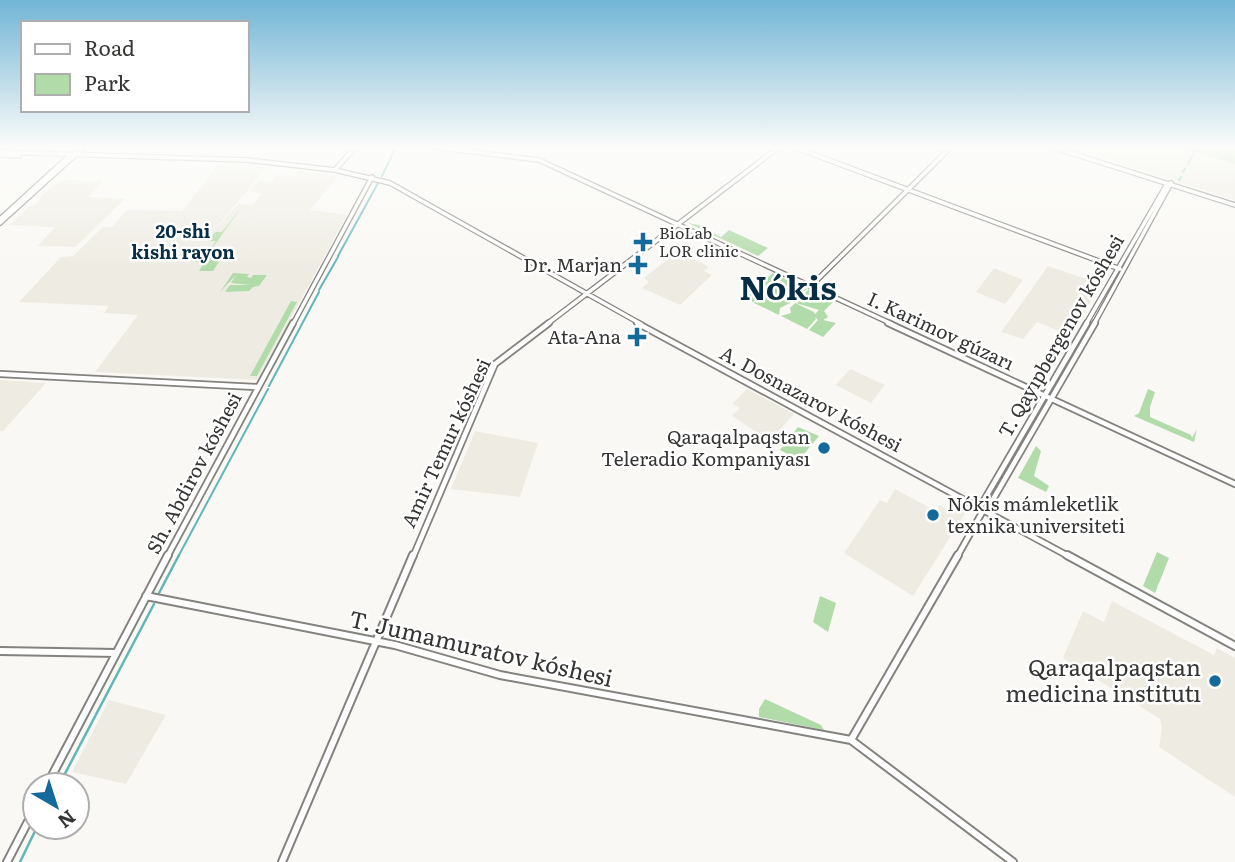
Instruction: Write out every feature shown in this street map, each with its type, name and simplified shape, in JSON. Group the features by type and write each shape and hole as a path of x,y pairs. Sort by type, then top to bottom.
{"main road":[{"path":"0,221 37,187"},
{"name":"Sh. Abdirov kóshesi","path":"54,771 257,387 366,187"},
{"name":"A. Dosnazarov kóshesi","path":"397,187 587,295 1235,646"},
{"name":"I. Karimov gúzarı","path":"598,187 1235,484"},
{"name":"Amir Temur kóshesi","path":"282,862 495,364 727,187"},
{"path":"900,187 1121,270"},
{"path":"811,286 910,187"},
{"name":"T. Qayıpbergenov kóshesi","path":"851,740 1052,397 1168,187"},
{"path":"1173,187 1235,204"},
{"name":"T. Qayıpbergenov kóshesi","path":"984,509 1045,394 1121,270"},
{"path":"0,374 257,387"},
{"name":"T. Jumamuratov kóshesi","path":"146,596 376,641 500,676 851,740"},
{"path":"0,651 116,653"},
{"path":"851,740 1013,862"},
{"path":"7,862 21,835"}],"shaded area":[{"path":"51,187 97,187 88,197 125,199 75,247 38,246 55,227 9,225 29,207 39,202 41,196"},
{"path":"201,187 250,187 209,236 238,204 252,205 262,194 249,191 252,187 329,187 310,210 347,215 257,380 95,372 138,315 104,313 109,306 19,302 61,257 73,256 103,227 112,227 127,210 182,211"},
{"path":"1195,187 1235,187 1235,200"},
{"path":"678,251 709,267 704,271 712,275 680,305 642,288 649,282 644,278"},
{"path":"1048,266 1101,284 1071,336 1037,322 1023,339 1001,332"},
{"path":"994,268 1023,280 1005,304 976,292"},
{"path":"850,369 885,385 871,403 836,385"},
{"path":"0,380 46,383 3,431 0,431"},
{"path":"747,389 794,414 770,441 732,416 740,408 732,404"},
{"path":"475,431 538,443 520,497 451,489"},
{"path":"895,489 936,511 940,505 946,509 951,500 968,509 913,596 844,553 880,500 887,503"},
{"path":"1112,601 1214,655 1217,648 1235,658 1235,797 1159,747 1162,728 1160,719 1063,658 1083,611 1104,622"},
{"path":"109,700 166,715 126,784 91,776 91,771 73,771"}],"green space":[{"path":"243,205 208,254 223,256 213,271 199,271 204,263 191,261 196,254 206,255 216,241 208,241 215,232 222,232"},
{"path":"688,223 699,225 721,237 729,230 768,248 758,256"},
{"path":"233,273 249,274 247,277 251,278 253,275 267,275 259,286 249,291 225,292 230,285 250,285 231,283 235,276 220,292"},
{"path":"773,273 780,276 770,286 772,293 775,290 772,286 782,277 807,289 793,301 775,293 792,302 780,308 779,315 754,303 763,292 753,302 745,298"},
{"path":"809,289 834,301 824,311 828,317 823,320 836,323 823,337 809,330 818,320 814,315 819,310 796,303"},
{"path":"291,301 297,302 257,376 250,376"},
{"path":"795,303 814,312 816,319 807,329 781,316 791,313 790,308"},
{"path":"1148,389 1155,392 1150,417 1191,435 1192,438 1197,429 1194,442 1134,416 1139,413"},
{"path":"798,427 819,436 799,460 780,450"},
{"path":"1036,446 1041,451 1034,476 1049,486 1046,492 1018,478"},
{"path":"1157,552 1169,558 1155,593 1143,586"},
{"path":"820,596 836,603 828,632 813,622"},
{"path":"765,699 821,725 824,730 759,717 759,709"}],"waterway":[{"path":"338,256 376,187"},
{"path":"319,290 338,257"},
{"path":"269,386 319,292"},
{"path":"178,557 268,389"},
{"path":"159,593 179,555"},
{"path":"66,771 154,604"},
{"path":"20,862 30,841"}],"place":[{"name":"BioLab LOR clinic","path":"643,242"},
{"name":"Dr. Marjan","path":"638,265"},
{"name":"Ata-Ana","path":"637,337"},
{"name":"Qaraqalpaqstan Teleradio Kompaniyası","path":"824,448"},
{"name":"Nókis mámleketlik texnika universiteti","path":"933,515"},
{"name":"Qaraqalpaqstan medicina institutı","path":"1215,681"}],"district":[{"name":"20-shi kishi rayon","path":"183,242"},
{"name":"Nókis","path":"788,288"}]}
